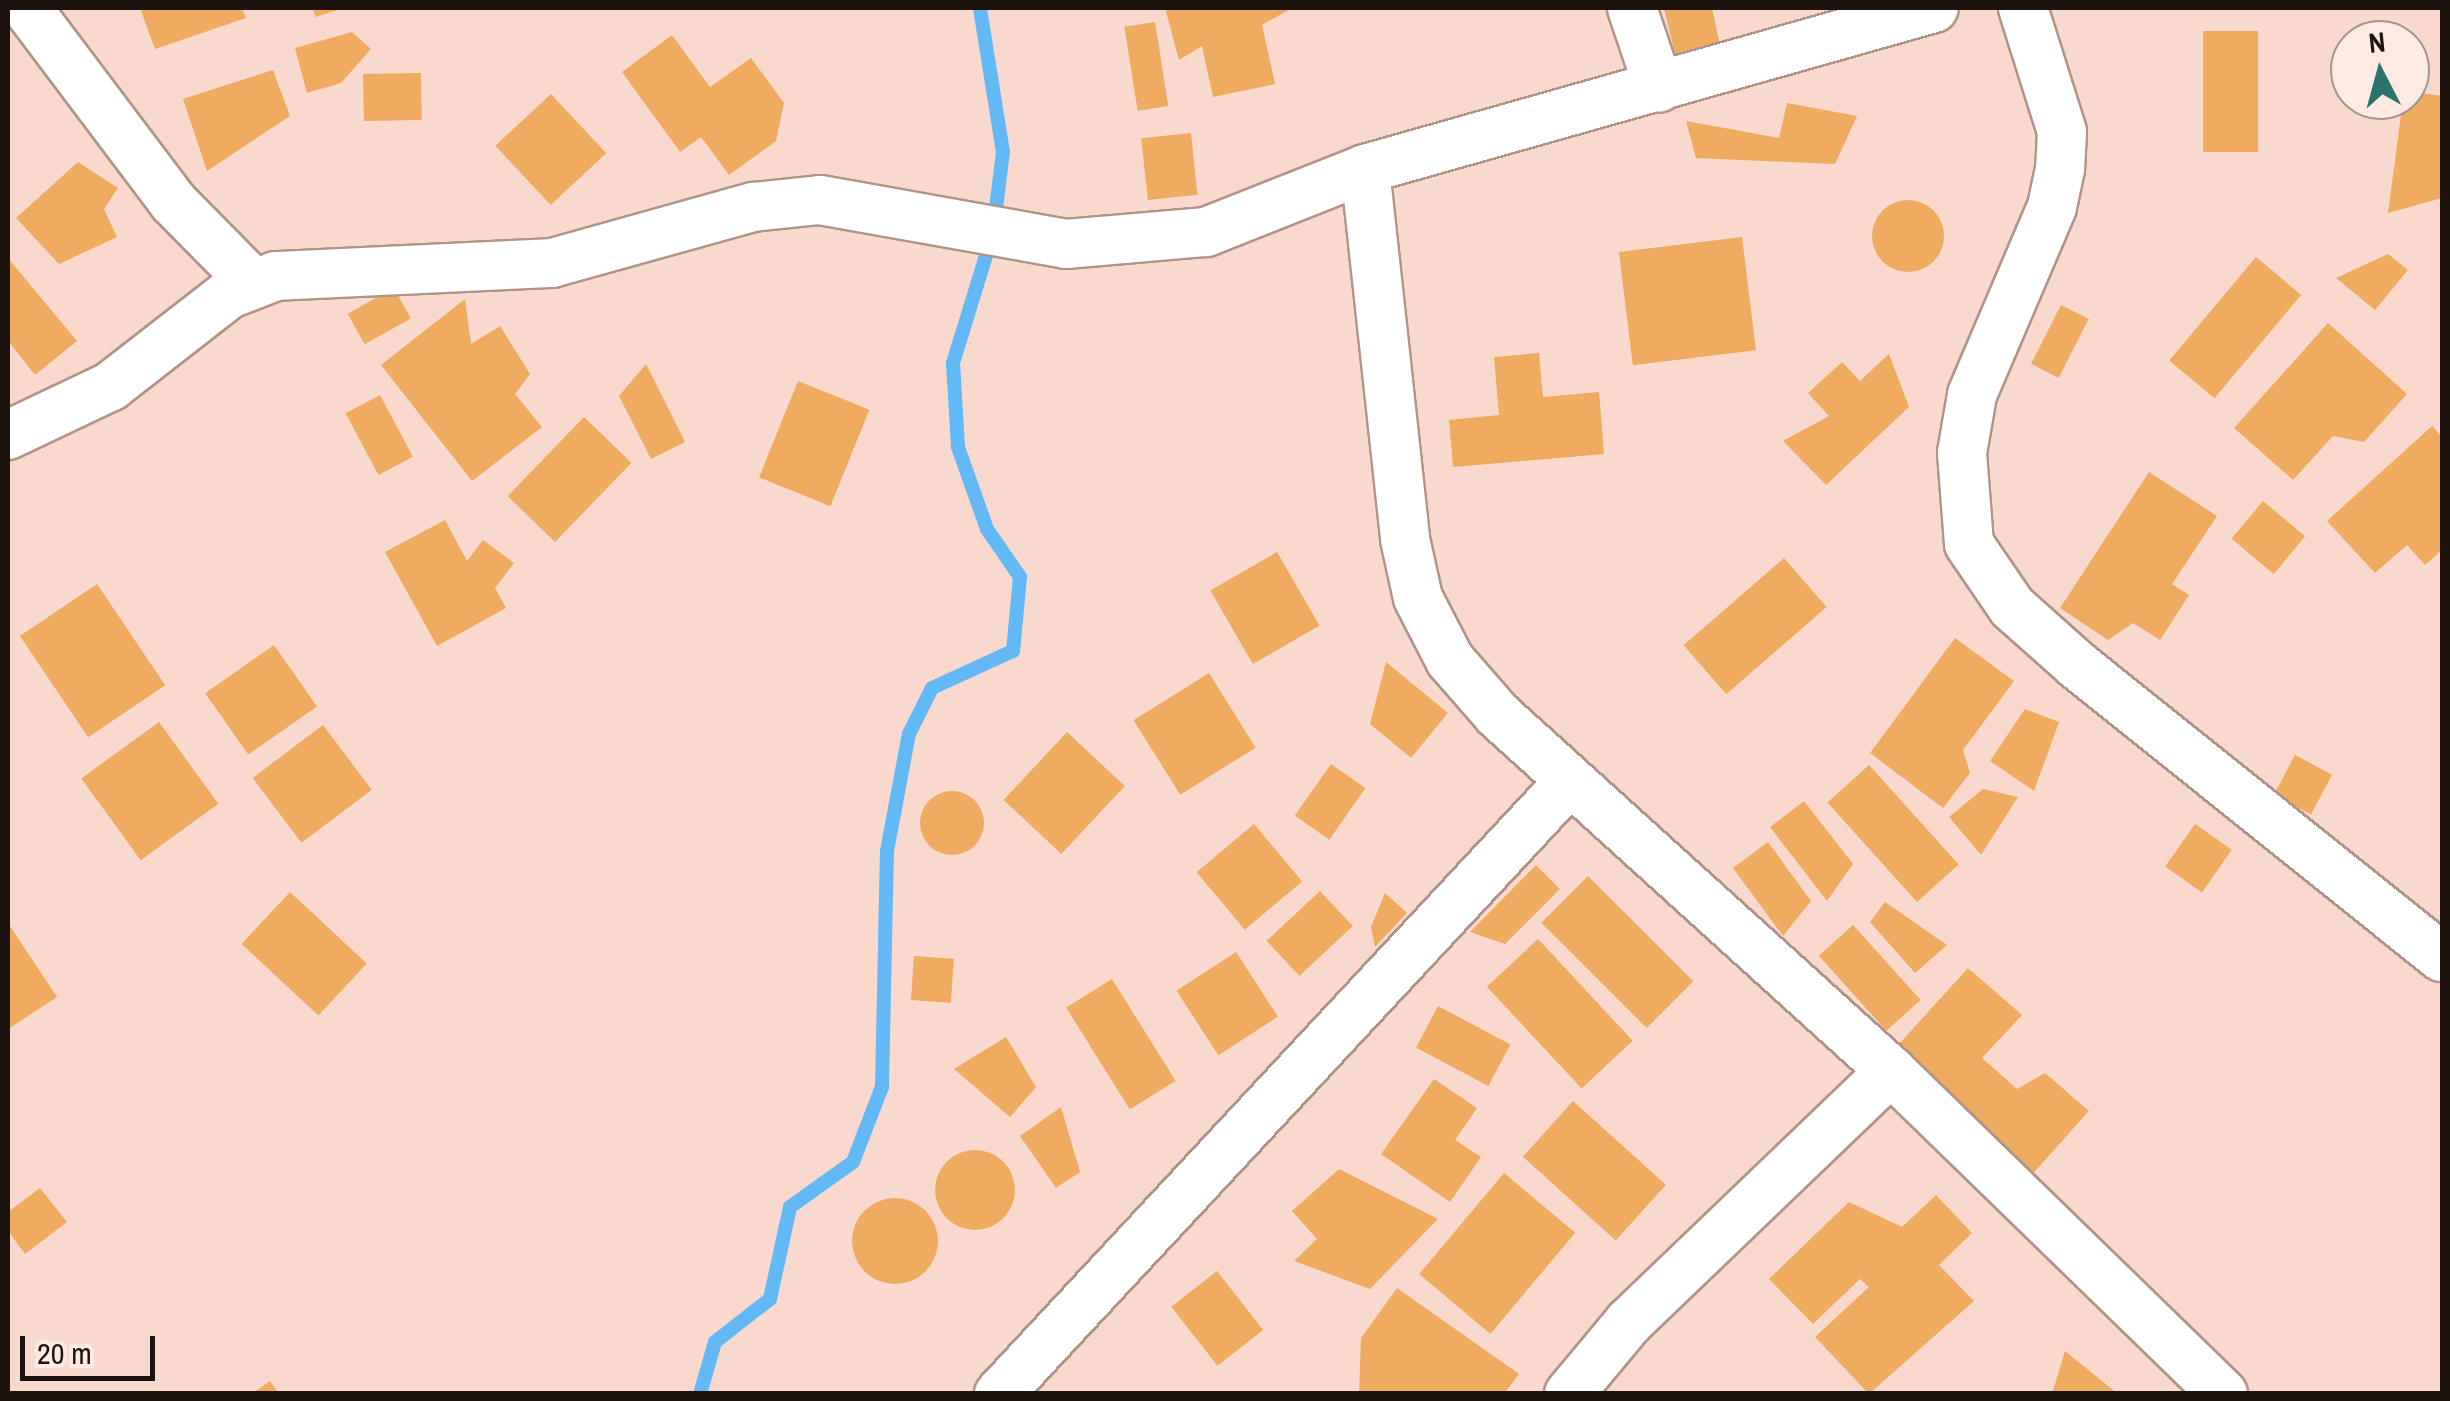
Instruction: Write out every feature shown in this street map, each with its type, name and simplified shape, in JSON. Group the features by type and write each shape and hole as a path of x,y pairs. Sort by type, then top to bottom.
{"street":[{"path":"27,8 173,202 254,284"},
{"path":"1632,8 1659,88"},
{"path":"8,435 111,386 229,294 309,271 552,263 753,207 820,200 1066,244 1151,240 1206,232 1365,169 1934,8"},
{"path":"2023,8 2062,132 2060,169 2052,207 1972,394 1962,453 1968,544 2012,607 2077,665 2442,956"},
{"path":"1365,169 1405,539 1418,598 1450,660 1570,781 1890,1071 2223,1394"},
{"path":"999,1394 1570,781"},
{"path":"1569,1394 1630,1322 1890,1071"}],"building":[{"path":"140,8 242,8 246,18 155,49"},
{"path":"312,8 343,8 316,17"},
{"path":"1165,8 1292,8 1262,25 1275,84 1213,97 1202,46 1179,60"},
{"path":"1664,8 1712,8 1720,45 1675,54"},
{"path":"1155,22 1168,106 1138,111 1124,27"},
{"path":"2203,31 2258,31 2258,152 2203,152"},
{"path":"352,32 371,49 341,83 307,93 295,48"},
{"path":"672,35 710,87 751,58 784,103 776,141 729,175 701,137 680,152 622,72"},
{"path":"273,70 290,116 207,171 183,99"},
{"path":"421,73 422,120 364,121 363,74"},
{"path":"551,94 606,153 551,205 495,146"},
{"path":"2430,94 2442,96 2442,198 2388,213 2400,120 2430,120"},
{"path":"1787,103 1857,116 1835,164 1696,158 1686,121 1779,138"},
{"path":"1191,133 1197,195 1148,200 1141,138"},
{"path":"78,162 118,188 104,209 117,237 59,264 16,218"},
{"path":"1908,200 1933,211 1944,236 1933,261 1908,272 1883,261 1872,236 1883,211"},
{"path":"1742,237 1756,350 1633,365 1619,252"},
{"path":"2388,254 2408,270 2375,310 2336,278"},
{"path":"2256,257 2301,295 2214,398 2169,360"},
{"path":"8,258 77,341 35,375 8,341"},
{"path":"394,288 411,319 365,344 348,314"},
{"path":"465,299 471,344 500,326 530,374 515,394 542,427 472,481 381,365"},
{"path":"2061,305 2089,319 2059,378 2031,364"},
{"path":"2328,323 2407,394 2364,442 2333,436 2293,480 2234,428"},
{"path":"1539,353 1543,397 1599,392 1604,454 1453,467 1449,420 1499,415 1494,357"},
{"path":"1889,354 1909,407 1826,485 1783,441 1829,416 1808,393 1842,362 1860,381"},
{"path":"646,364 685,442 651,459 619,396"},
{"path":"798,381 869,410 830,506 759,477"},
{"path":"380,395 413,457 378,475 346,413"},
{"path":"584,417 631,463 555,542 508,496"},
{"path":"2432,426 2442,437 2442,550 2425,565 2407,545 2375,573 2327,521"},
{"path":"2149,472 2217,516 2172,584 2189,595 2160,640 2133,623 2108,640 2060,608"},
{"path":"2263,501 2305,536 2274,574 2232,539"},
{"path":"445,520 467,561 483,540 514,563 495,588 506,608 437,646 385,552"},
{"path":"1277,552 1320,626 1253,664 1210,590"},
{"path":"1784,558 1827,607 1726,694 1684,645"},
{"path":"97,584 165,685 88,737 20,636"},
{"path":"1955,638 2014,681 1963,750 1970,773 1943,808 1870,753"},
{"path":"274,645 317,706 248,755 205,693"},
{"path":"1386,662 1448,713 1411,758 1370,724"},
{"path":"1209,673 1256,748 1180,795 1134,720"},
{"path":"2025,709 2059,722 2034,791 1990,761"},
{"path":"159,722 218,804 141,860 81,778"},
{"path":"323,725 372,790 301,843 253,778"},
{"path":"1067,732 1125,786 1061,854 1004,800"},
{"path":"2295,755 2332,775 2311,814 2274,795"},
{"path":"1331,764 1365,788 1329,840 1295,816"},
{"path":"1869,765 1959,865 1917,902 1827,802"},
{"path":"1983,789 2018,797 1981,855 1949,817"},
{"path":"952,791 974,801 984,823 974,845 952,855 930,845 920,823 930,801"},
{"path":"1804,801 1853,864 1827,901 1770,827"},
{"path":"1254,824 1302,881 1245,930 1197,872"},
{"path":"2195,824 2232,850 2202,892 2165,867"},
{"path":"1768,842 1811,901 1783,936 1733,868"},
{"path":"1536,865 1560,889 1505,944 1470,932"},
{"path":"1588,876 1693,981 1647,1028 1541,923"},
{"path":"1320,891 1353,926 1299,976 1267,941"},
{"path":"290,892 367,964 318,1016 242,944"},
{"path":"1385,893 1407,913 1375,947 1371,927"},
{"path":"1885,902 1947,945 1915,973 1870,922"},
{"path":"8,923 57,997 8,1029"},
{"path":"1853,925 1921,1000 1886,1031 1819,956"},
{"path":"1538,939 1633,1041 1582,1088 1487,987"},
{"path":"1236,952 1278,1017 1218,1055 1176,991"},
{"path":"914,956 954,959 951,1003 911,1000"},
{"path":"1968,968 2022,1015 1982,1058 2017,1089 2045,1073 2089,1111 2028,1179 1889,1055"},
{"path":"1112,979 1176,1081 1130,1109 1066,1008"},
{"path":"1438,1006 1510,1044 1488,1086 1416,1047"},
{"path":"1006,1037 1036,1087 1010,1117 954,1069"},
{"path":"1434,1079 1477,1108 1455,1140 1481,1157 1450,1202 1381,1154"},
{"path":"1573,1101 1666,1185 1616,1240 1523,1157"},
{"path":"1061,1107 1080,1172 1056,1188 1020,1136"},
{"path":"975,1150 990,1153 1003,1162 1012,1175 1012,1205 1003,1218 990,1227 975,1230 960,1227 947,1218 938,1205 935,1190 938,1175 947,1162 960,1153"},
{"path":"1339,1169 1438,1219 1370,1289 1294,1261 1317,1239 1292,1211"},
{"path":"1504,1173 1575,1233 1490,1334 1419,1274"},
{"path":"40,1188 67,1222 25,1254 8,1231 8,1212"},
{"path":"1936,1195 1972,1233 1939,1265 1974,1301 1869,1394 1815,1337 1869,1287 1860,1279 1813,1324 1769,1279 1849,1202 1902,1227"},
{"path":"895,1198 919,1205 931,1217 938,1241 931,1265 919,1277 895,1284 871,1277 859,1265 852,1241 859,1217 871,1205"},
{"path":"1217,1271 1263,1330 1217,1366 1171,1307"},
{"path":"1397,1288 1519,1374 1504,1394 1359,1394 1361,1338"},
{"path":"2065,1351 2118,1394 2052,1394"},
{"path":"270,1381 279,1394 252,1394"}],"waterway":[{"path":"700,1394 715,1342 770,1299 790,1207 853,1162 882,1087 887,851 909,734 932,688 1013,651 1020,577 987,529 958,447 953,363 993,233 1003,152 980,8"}]}
